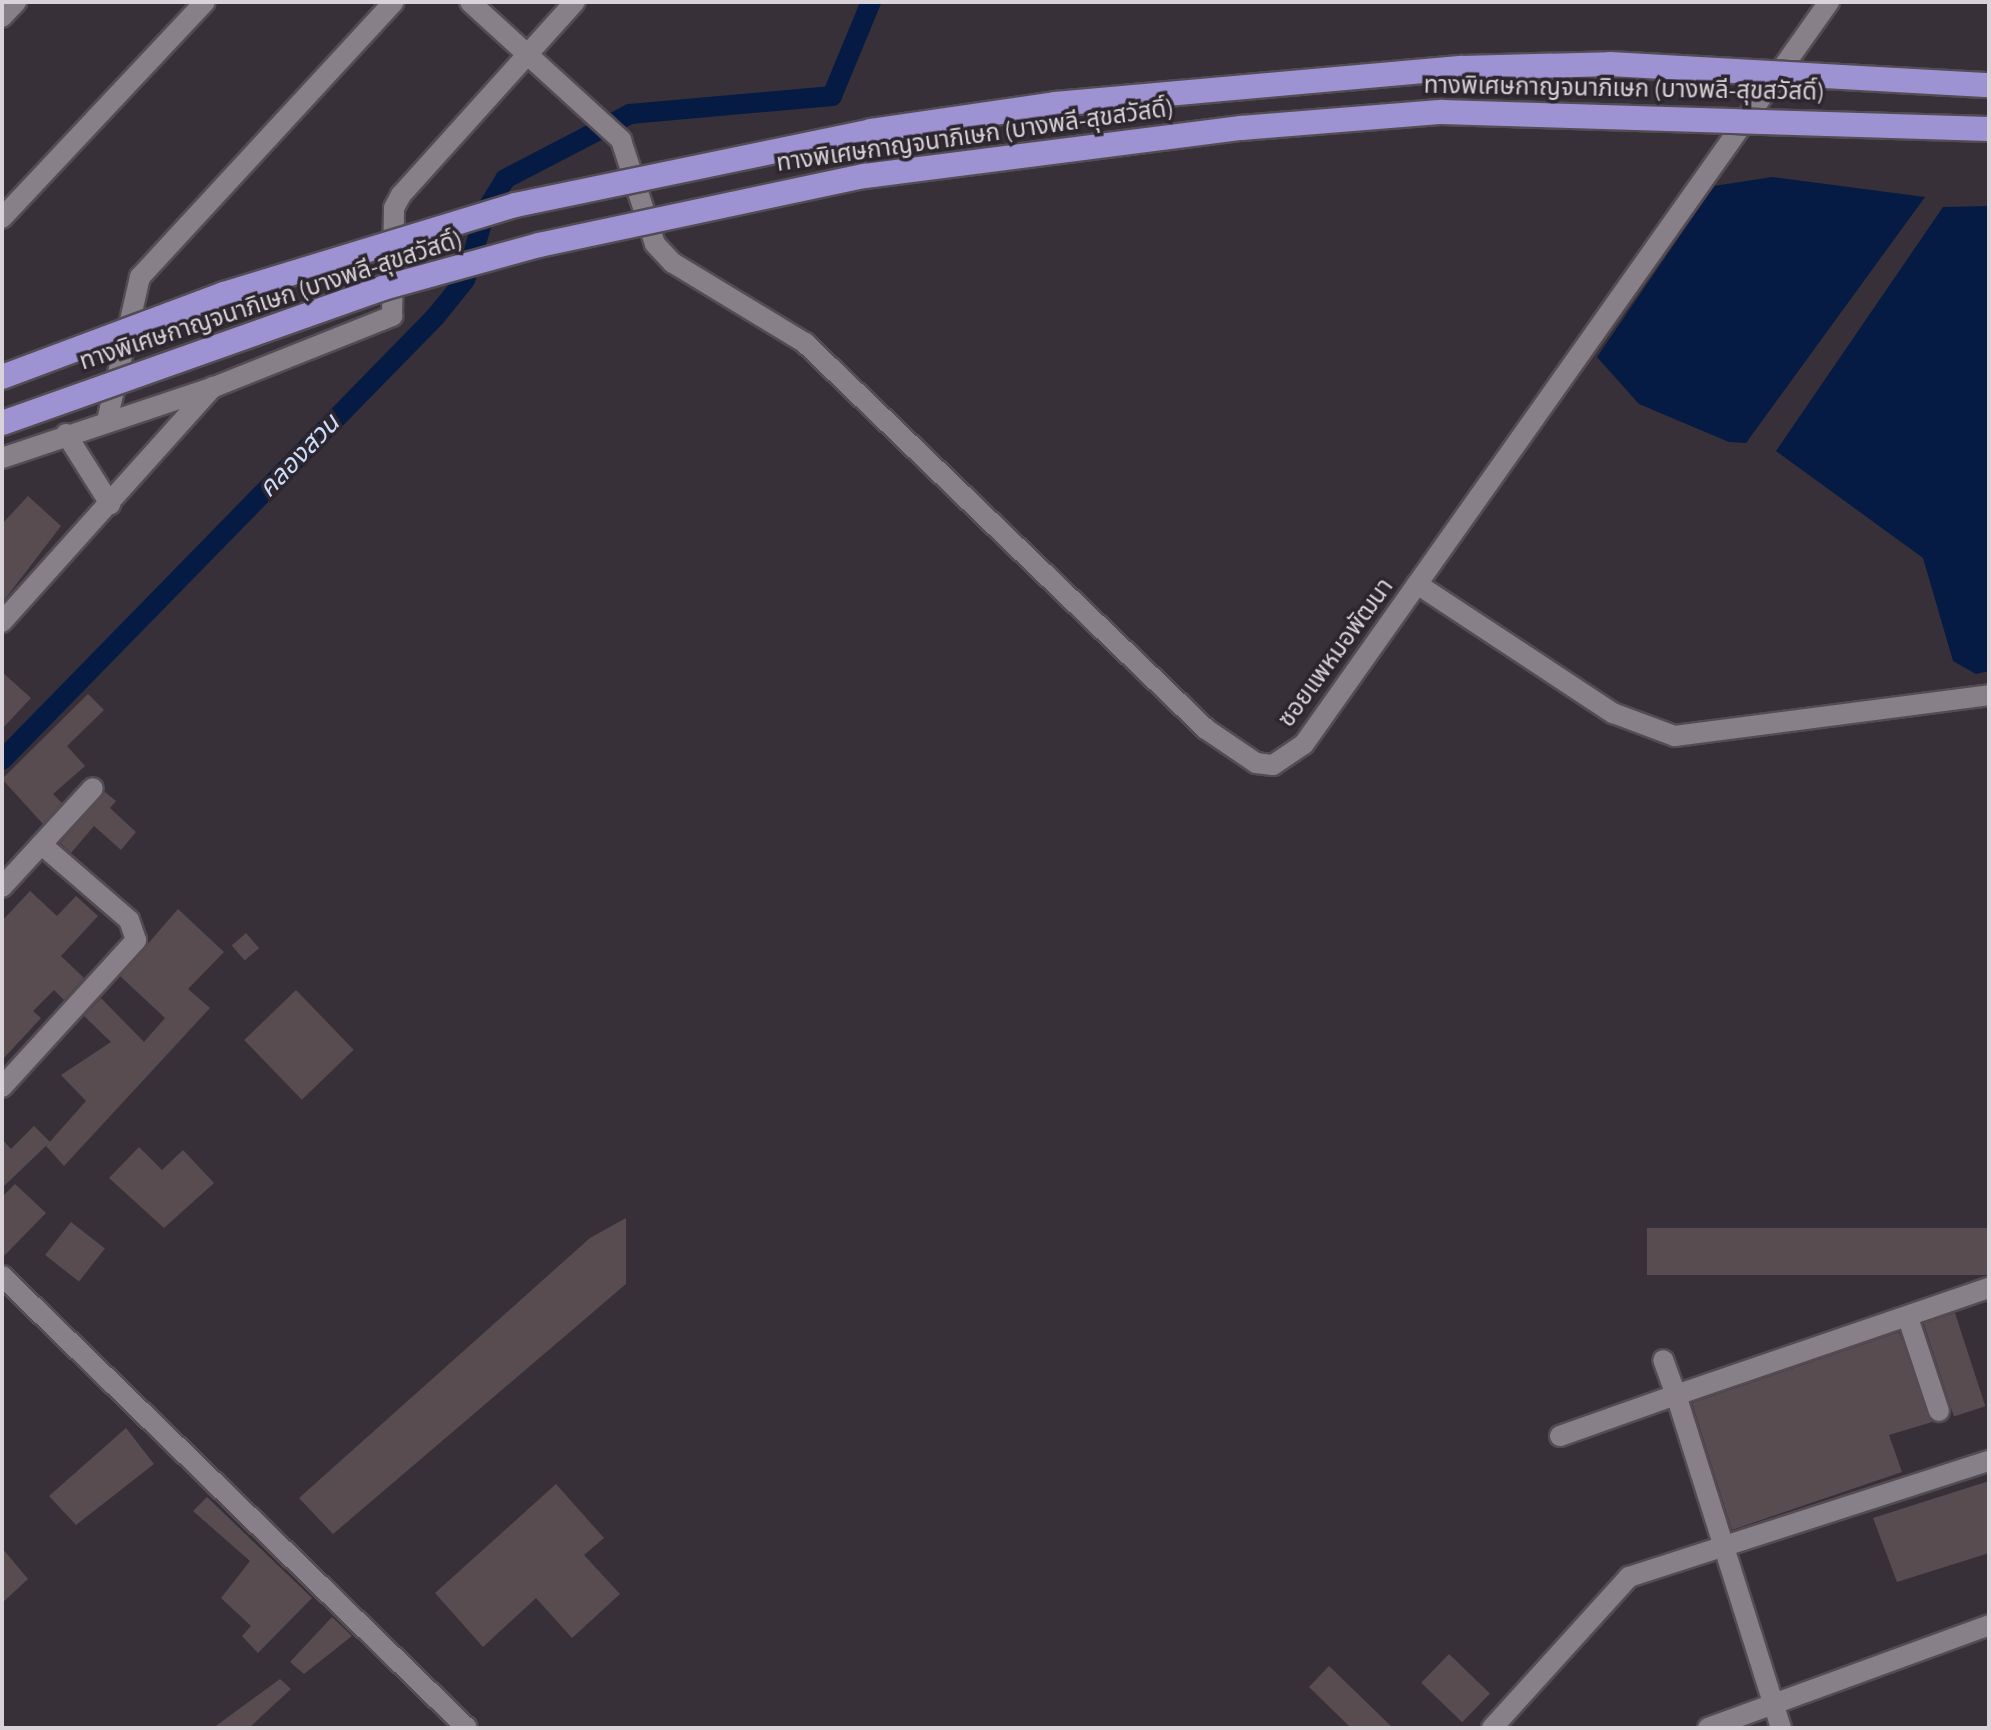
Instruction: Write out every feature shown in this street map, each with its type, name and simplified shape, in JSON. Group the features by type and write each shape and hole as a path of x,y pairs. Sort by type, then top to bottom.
{"highway":[{"name":"ทางพิเศษกาญจนาภิเษก (บางพลี-สุขสวัสดิ์)","path":"2,377 224,294 515,205 871,131 1055,104 1447,69 1610,64 1989,85"},
{"name":"ทางพิเศษกาญจนาภิเษก (บางพลี-สุขสวัสดิ์)","path":"2,423 383,288 584,234 865,176 1241,128 1442,112 1989,129"}],"street":[{"path":"2,17 16,2"},
{"path":"2,218 205,2"},
{"path":"107,421 140,277 394,2"},
{"path":"470,2 527,55"},
{"path":"2,458 66,434 214,387 392,316 394,208 575,2"},
{"name":"ซอยแพหมอพัฒนา","path":"527,55 621,140 655,244 673,263 805,343 1206,729 1256,763 1288,760 1304,744 1829,2"},
{"path":"2,622 214,387"},
{"path":"66,434 110,504"},
{"path":"1417,584 1613,713 1675,736 1989,695"},
{"path":"2,887 93,788"},
{"path":"2,1087 136,940 129,920 41,844"},
{"path":"2,1276 467,1728"},
{"path":"1560,1436 1989,1288"},
{"path":"1908,1318 1939,1411"},
{"path":"1663,1360 1726,1548 1781,1728"},
{"path":"1492,1728 1613,1587 1989,1461"},
{"path":"1708,1728 1989,1625"}],"water":[{"path":"1772,177 1925,197 1746,443 1729,442 1639,404 1597,357 1714,186"},
{"path":"1989,206 1989,671 1976,674 1953,661 1923,558 1776,451 1943,207"}],"building":[{"path":"28,496 61,526 2,603 2,524"},
{"path":"2,672 31,698 2,729"},
{"path":"88,694 104,710 67,746 85,766 53,794 62,803 43,824 2,779"},
{"path":"105,792 116,801 110,808 136,832 121,850 94,826 71,853 60,843"},
{"path":"30,891 57,916 76,896 98,916 61,956 84,978 64,1000 54,990 33,1011 41,1018 2,1060 2,921"},
{"path":"178,909 224,952 188,989 210,1008 64,1166 46,1146 86,1101 61,1075 111,1042 84,1016 101,998 144,1042 165,1018 120,976"},
{"path":"246,933 259,948 245,961 232,945"},
{"path":"296,990 354,1050 302,1100 244,1040"},
{"path":"34,1126 50,1142 2,1188 2,1139 11,1149"},
{"path":"139,1147 162,1170 183,1150 214,1183 164,1228 109,1178"},
{"path":"15,1184 46,1213 2,1258 2,1197"},
{"path":"626,1218 626,1284 333,1534 299,1498 590,1238"},
{"path":"71,1222 105,1248 79,1282 45,1255"},
{"path":"1647,1228 1989,1228 1989,1275 1647,1275"},
{"path":"1955,1313 1985,1406 1954,1416 1924,1323"},
{"path":"1899,1332 1932,1422 1889,1435 1902,1472 1732,1530 1692,1403"},
{"path":"126,1428 154,1464 76,1525 49,1496"},
{"path":"1989,1481 1989,1553 1897,1582 1873,1518"},
{"path":"556,1484 604,1538 584,1555 620,1594 572,1638 536,1598 483,1647 435,1593"},
{"path":"207,1497 312,1598 258,1653 242,1636 251,1626 221,1598 250,1561 193,1511"},
{"path":"2,1548 28,1579 2,1603"},
{"path":"332,1617 352,1636 304,1674 290,1662"},
{"path":"1449,1654 1490,1694 1462,1722 1421,1683"},
{"path":"1329,1666 1393,1728 1351,1728 1309,1687"},
{"path":"280,1679 291,1689 249,1728 213,1728"}],"waterway":[{"name":"คลองสวน","path":"2,760 436,316 465,280 486,210 505,179 630,114 832,96 871,2"}]}
